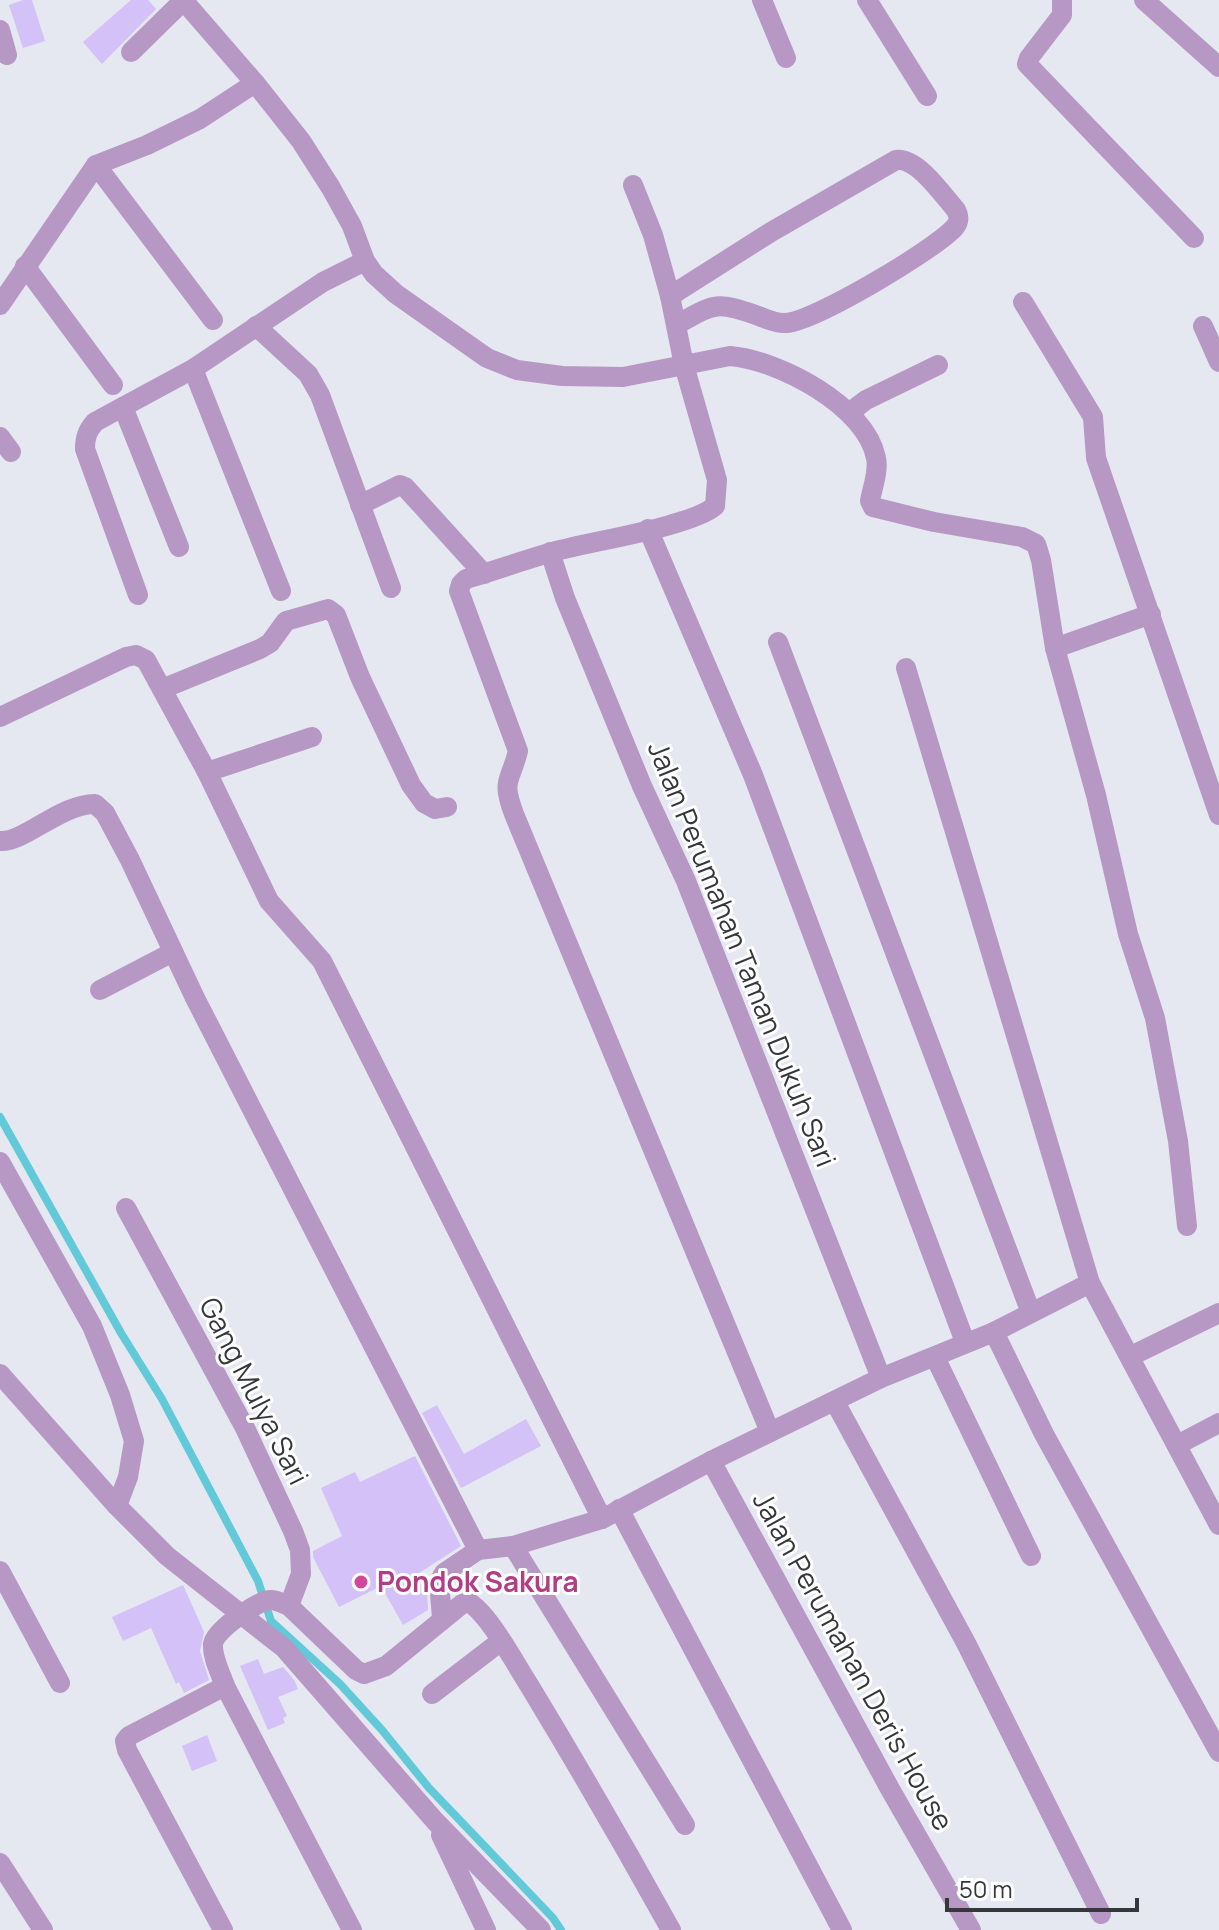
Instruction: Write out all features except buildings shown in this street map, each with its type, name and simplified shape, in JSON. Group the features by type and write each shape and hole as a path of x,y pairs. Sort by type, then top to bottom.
{"street":[{"path":"131,52 183,0 301,141 352,226 365,261 385,285 487,358 517,370 562,376 623,377 730,356 748,358 796,377 850,412 876,457 870,501 873,507 934,522 1022,537 1036,544 1055,648 1096,795 1128,934 1155,1018 1178,1141 1187,1226"},
{"path":"762,0 786,58"},
{"path":"867,0 927,96"},
{"path":"1062,0 1062,15 1027,64 1194,238"},
{"path":"1144,0 1219,67"},
{"path":"0,30 7,55"},
{"path":"0,305 96,165 200,119 255,83"},
{"path":"670,296 771,232 896,160 913,164 928,177 959,217 956,226 914,257 817,313 785,323 727,305 707,308 676,325"},
{"path":"96,165 213,320"},
{"path":"633,185 653,235 670,296 684,365 717,480 715,506 708,512 550,552 466,579 459,591 518,751 515,766 506,779 506,792 770,1432"},
{"path":"138,595 85,449 85,437 95,422 193,369 323,282 365,261"},
{"path":"25,266 113,385"},
{"path":"1023,302 1093,417 1096,458 1219,815"},
{"path":"256,326 308,374 320,395 391,588"},
{"path":"1203,326 1219,362"},
{"path":"850,412 866,400 938,365"},
{"path":"193,369 281,591"},
{"path":"123,407 179,547"},
{"path":"360,505 400,485 405,487 484,574"},
{"path":"648,529 753,775 965,1342"},
{"name":"Jalan Perumahan Taman Dukuh Sari","path":"550,552 565,598 642,786 686,881 881,1378"},
{"path":"162,689 260,649 270,643 286,621 328,609 336,615 360,677 411,785 424,803 435,809 447,807"},
{"path":"1055,648 1151,614"},
{"path":"778,642 1031,1313"},
{"path":"0,717 106,666 136,655 146,660 207,772 269,901 322,961 610,1514 842,1930"},
{"path":"906,668 1090,1283 1219,1525"},
{"path":"207,772 312,737"},
{"path":"0,841 17,838 80,804 95,804 105,813 478,1550"},
{"path":"100,990 173,952"},
{"path":"0,1162 92,1326 120,1395 134,1441 128,1477 117,1506"},
{"name":"Gang Mulya Sari","path":"126,1208 245,1428 293,1531 300,1550 301,1574 289,1606"},
{"path":"442,1618 439,1582 444,1573 478,1550 513,1546 610,1514 881,1378 994,1332 1090,1283"},
{"path":"1131,1356 1219,1313"},
{"path":"994,1332 1044,1434 1219,1752"},
{"path":"935,1357 1031,1556"},
{"path":"0,1374 117,1506 167,1556 245,1614 284,1648 435,1821 541,1930"},
{"path":"835,1402 966,1643 1101,1914"},
{"path":"1177,1445 1219,1423"},
{"name":"Jalan Perumahan Deris House","path":"711,1461 890,1789 971,1930"},
{"path":"513,1546 685,1825"},
{"path":"0,1571 60,1683"},
{"path":"352,1930 225,1686 213,1653 213,1642 222,1628 266,1601 289,1606 356,1670 364,1674 386,1666 442,1618 468,1602 475,1605 501,1641 595,1793 671,1930"},
{"path":"432,1694 501,1641"},
{"path":"223,1930 125,1741 129,1736 225,1686"},
{"path":"435,1821 486,1930"},
{"path":"0,1863 43,1930"}],"waterway":[{"path":"0,1117 121,1333 162,1399 258,1581 271,1621 340,1684 429,1788 561,1930"}],"place":[{"name":"Pondok Sakura","path":"361,1582"}]}
